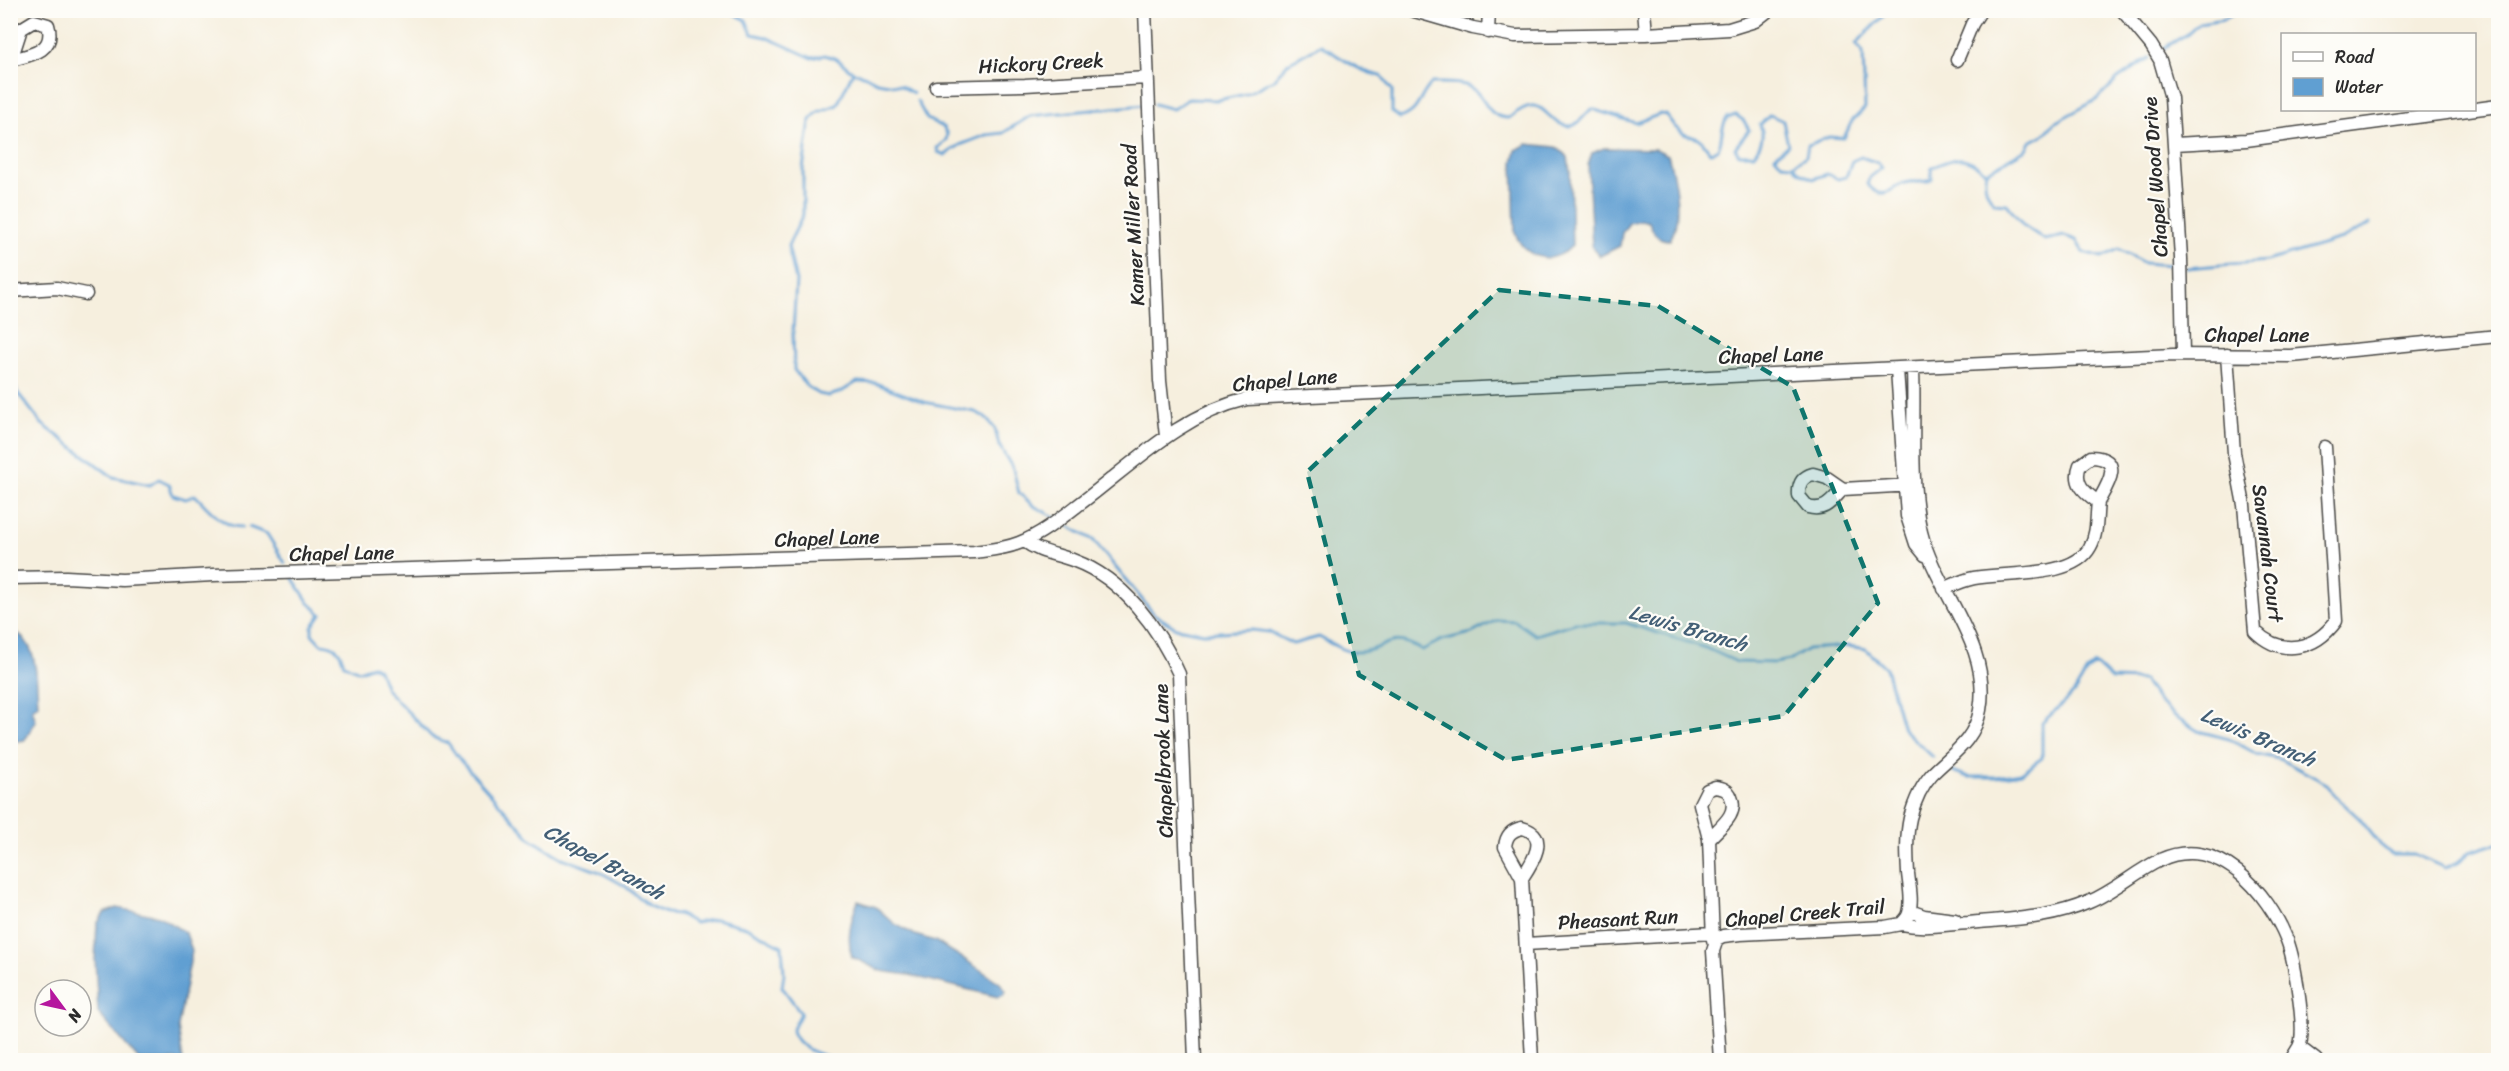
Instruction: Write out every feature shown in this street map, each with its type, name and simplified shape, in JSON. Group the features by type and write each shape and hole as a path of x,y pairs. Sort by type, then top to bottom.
{"street":[{"name":"Kamer Miller Road","path":"1144,10 1159,364 1166,436"},
{"path":"1412,10 1488,32 1543,37 1729,29 1755,21 1769,10"},
{"path":"1488,32 1489,10"},
{"path":"1644,10 1646,34"},
{"path":"1957,60 1972,24 1981,10"},
{"name":"Chapel Wood Drive","path":"2122,10 2151,45 2160,60 2171,98 2175,144 2183,355"},
{"name":"Hickory Creek","path":"936,87 1147,78"},
{"path":"2476,109 2499,106"},
{"path":"2175,144 2246,140 2462,111"},
{"path":"10,291 57,288 86,294"},
{"name":"Chapel Lane","path":"10,578 66,577 122,580 213,575 949,554 996,549 1024,541 1055,523 1166,436 1207,411 1247,399 2183,355 2291,356 2499,336"},
{"name":"Savannah Court","path":"2228,356 2234,453 2244,505 2255,631 2267,643 2286,648 2314,641 2328,632 2336,621 2325,447"},
{"name":"Chapel Creek Trail","path":"1720,1060 1713,951 1717,939 1723,936 1885,927 1901,924 1910,911 1907,844 1913,807 1932,774 1950,758 1972,733 1978,722 1982,698 1980,673 1974,648 1929,558 1910,485 1897,369"},
{"name":"Chapel Creek Trail","path":"1910,485 1913,369"},
{"path":"1843,489 1910,485"},
{"path":"1944,589 1971,578 2060,568 2076,562 2084,556 2094,540 2098,502"},
{"name":"Chapelbrook Lane","path":"1024,541 1039,551 1075,561 1112,581 1156,632 1171,655 1179,674 1195,1060"},
{"path":"1710,839 1713,951"},
{"path":"1901,924 1930,927 2025,919 2064,912 2102,896 2162,859 2187,854 2212,857 2245,877 2264,897 2279,921 2290,948 2298,986 2301,1038 2299,1047 2291,1060"},
{"path":"1522,878 1532,1060"},
{"path":"1910,911 1924,916 1968,923"},
{"name":"Pheasant Run","path":"1526,944 1712,933"},
{"path":"2299,1047 2316,1060"}],"highlighted area":[{"path":"1499,290 1658,306 1793,387 1878,603 1784,716 1506,760 1359,675 1307,472"}],"water":[{"path":"1527,144 1556,147 1568,157 1572,246 1565,252 1548,258 1532,254 1525,249 1515,233 1513,162 1516,150"},
{"path":"1604,148 1656,149 1668,155 1677,210 1674,231 1670,240 1659,237 1654,233 1649,222 1641,220 1629,223 1622,233 1620,246 1600,256 1592,247 1588,165 1592,153"},
{"path":"10,629 20,635 32,652 35,662 38,705 32,709 36,721 25,740 11,742"},
{"path":"858,901 876,907 895,924 915,935 935,941 961,957 1000,983 1006,991 1004,995 998,997 909,975 881,971 852,957 849,943 850,929"},
{"path":"117,908 159,916 186,933 192,951 178,1027 183,1060 139,1060 98,1013 95,959 97,924 104,913"}],"waterway":[{"name":"Lewis Branch","path":"727,10 746,20 752,34 766,37 812,58 825,55 837,59 853,72 877,82 901,86 913,93"},
{"path":"1154,104 1173,109 1188,99 1218,100 1246,94 1273,80 1288,63 1321,45 1357,68 1381,76 1392,90 1392,112 1400,118 1416,108 1432,83 1457,83 1472,88 1489,109 1501,117 1509,118 1521,109 1531,106 1538,107 1561,124 1570,126 1576,124 1592,109 1636,123 1661,114 1666,115 1675,127 1684,134 1701,140 1710,152 1717,150 1727,118 1736,115 1744,121 1749,130 1735,148 1739,154 1754,154 1762,140 1760,125 1770,115 1783,121 1788,145 1775,156 1782,164 1793,165 1806,156 1808,145 1829,137 1844,138 1852,121 1865,108 1863,52 1856,44 1889,10"},
{"path":"2164,48 2190,32 2199,23 2224,19 2238,10"},
{"path":"1986,172 2026,149 2030,142 2045,134 2054,123 2096,100 2118,79 2149,58"},
{"name":"Lewis Branch","path":"853,72 837,105 818,112 810,120 803,169 803,215 788,246 796,281 793,332 794,370 808,387 819,394 829,396 857,382 875,383 924,402 975,412 985,417 995,429 999,445 1013,469 1019,493 1034,506 1056,518"},
{"path":"917,101 927,119 943,127 947,134 946,140 937,148 938,152 945,155 960,145 986,135 1003,133 1030,116 1144,105"},
{"path":"1793,165 1799,172 1813,179 1827,174 1838,179 1846,177 1852,161 1861,157 1878,163 1882,168 1870,177 1867,184 1879,193 1888,192 1909,182 1929,181 1932,179 1931,168 1953,159 1965,159 1986,172"},
{"path":"1986,172 1985,185 1992,200 1995,203 2007,204 2023,225 2045,240 2064,236 2076,240 2083,252 2102,257 2119,249 2144,263 2171,265"},
{"path":"2187,268 2267,261 2342,239 2370,224"},
{"name":"Chapel Branch","path":"10,375 17,392 42,424 113,477 150,485 159,479 169,484 173,495 186,499 195,495 222,520 242,527"},
{"name":"Lewis Branch","path":"1062,522 1093,540 1154,614 1176,628 1204,633 1252,630 1269,632 1293,644 1319,637 1341,649 1354,652 1394,642 1410,644 1422,650 1442,640 1472,633 1497,620 1515,621 1535,635 1575,623 1626,623 1706,648 1737,662 1775,663 1790,660 1808,649 1848,646 1866,649 1886,668 1903,729 1933,757"},
{"name":"Chapel Branch","path":"249,527 267,534 285,563"},
{"name":"Chapel Branch","path":"292,577 309,603 321,614 312,627 312,634 321,644 334,647 341,655 344,664 359,671 373,666 379,670 386,689 432,737 448,743 460,760 531,839 562,858 600,872 625,886 649,906 666,913 678,914 695,923 716,919 746,927 782,946 784,974 782,987 801,1013 792,1031 795,1038 811,1051 838,1060"},
{"name":"Lewis Branch","path":"1948,769 1968,777 1997,777 2021,773 2042,758 2042,723 2074,693 2087,671 2095,664 2111,679 2143,680 2158,701 2198,731 2229,739 2257,754 2282,760 2327,784 2334,795 2359,818 2383,848 2392,854 2414,854 2445,868 2458,862 2470,852 2498,843"}]}
